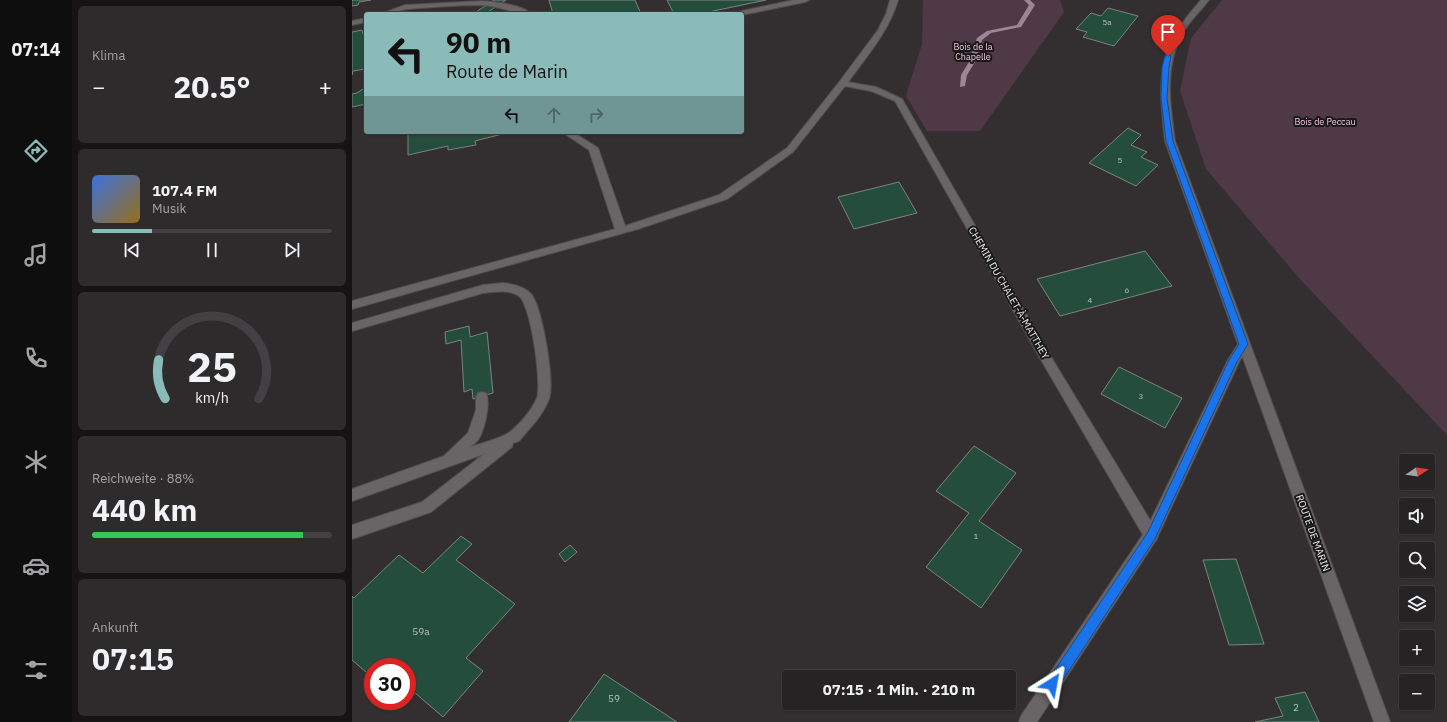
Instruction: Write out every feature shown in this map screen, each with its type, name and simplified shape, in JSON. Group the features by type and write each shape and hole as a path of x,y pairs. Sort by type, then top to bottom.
{"main road":[{"path":"744,13 805,0"},
{"path":"352,305 621,230 723,197 790,150 844,83 882,30 890,14 894,0"},
{"name":"ROUTE DE MARIN","path":"1205,0 1190,15 1171,45 1166,67 1164,98 1170,141 1382,722"},
{"path":"391,12 405,7 483,3 501,5 526,12"},
{"path":"352,23 364,20"},
{"name":"CHEMIN DU CHALET-À-MATTHEY","path":"844,83 873,89 898,99 1044,355 1151,535"},
{"path":"570,134 593,148 621,230"},
{"path":"352,327 483,289 500,287 516,289 527,296 530,301 541,353 545,386 543,397 533,416 514,438 426,507 352,532"},
{"path":"1027,722 1151,535 1234,360 1244,344"},
{"path":"447,461 473,436 482,410 482,397"},
{"path":"352,495 514,438"}],"green space":[{"name":"Bois de la Chapelle","path":"923,0 1060,0 1064,12 980,131 927,131 906,96 922,44"},
{"name":"Bois de Peccau","path":"1222,0 1447,0 1447,435 1300,279 1206,169 1180,91 1191,38"}],"building":[{"path":"352,0 371,0 359,2 358,5 352,6"},
{"path":"494,0 506,0 488,12 476,12"},
{"path":"549,0 635,0 640,12 552,12"},
{"path":"667,0 766,0 709,12 673,12"},
{"path":"1108,8 1138,16 1114,46 1083,37 1087,32 1076,29 1091,13 1101,16"},
{"path":"362,30 364,34 364,69 353,71 352,75 352,32"},
{"path":"364,88 364,104 352,107 352,94 357,93"},
{"path":"1128,128 1141,135 1131,145 1147,152 1141,157 1158,165 1136,186 1089,163"},
{"path":"408,134 502,134 475,141 476,145 448,150 448,146 408,155"},
{"path":"899,182 917,213 854,229 838,197"},
{"path":"1145,251 1172,286 1060,316 1037,279"},
{"path":"469,326 470,337 487,332 493,393 473,399 472,389 464,392 461,340 446,344 445,332"},
{"path":"1119,367 1182,398 1165,428 1101,394"},
{"path":"974,446 1016,473 979,521 1022,550 981,608 926,567 969,513 936,491"},
{"path":"461,536 472,544 456,560 515,604 466,658 483,671 443,717 416,694 416,658 364,658 364,670 352,660 352,596 354,598 399,555 423,573"},
{"path":"570,545 577,552 565,562 559,554"},
{"path":"1236,559 1264,644 1229,645 1203,560"},
{"path":"604,674 677,722 569,722"},
{"path":"1305,692 1319,722 1255,722 1283,716 1275,698"}],"waterway":[{"path":"962,86 964,75 972,62 979,39 989,32 1019,26 1032,5 1027,0"}],"route":[{"path":"1052,684 1151,535 1234,360 1244,344 1170,141 1164,98 1168,56"}]}
